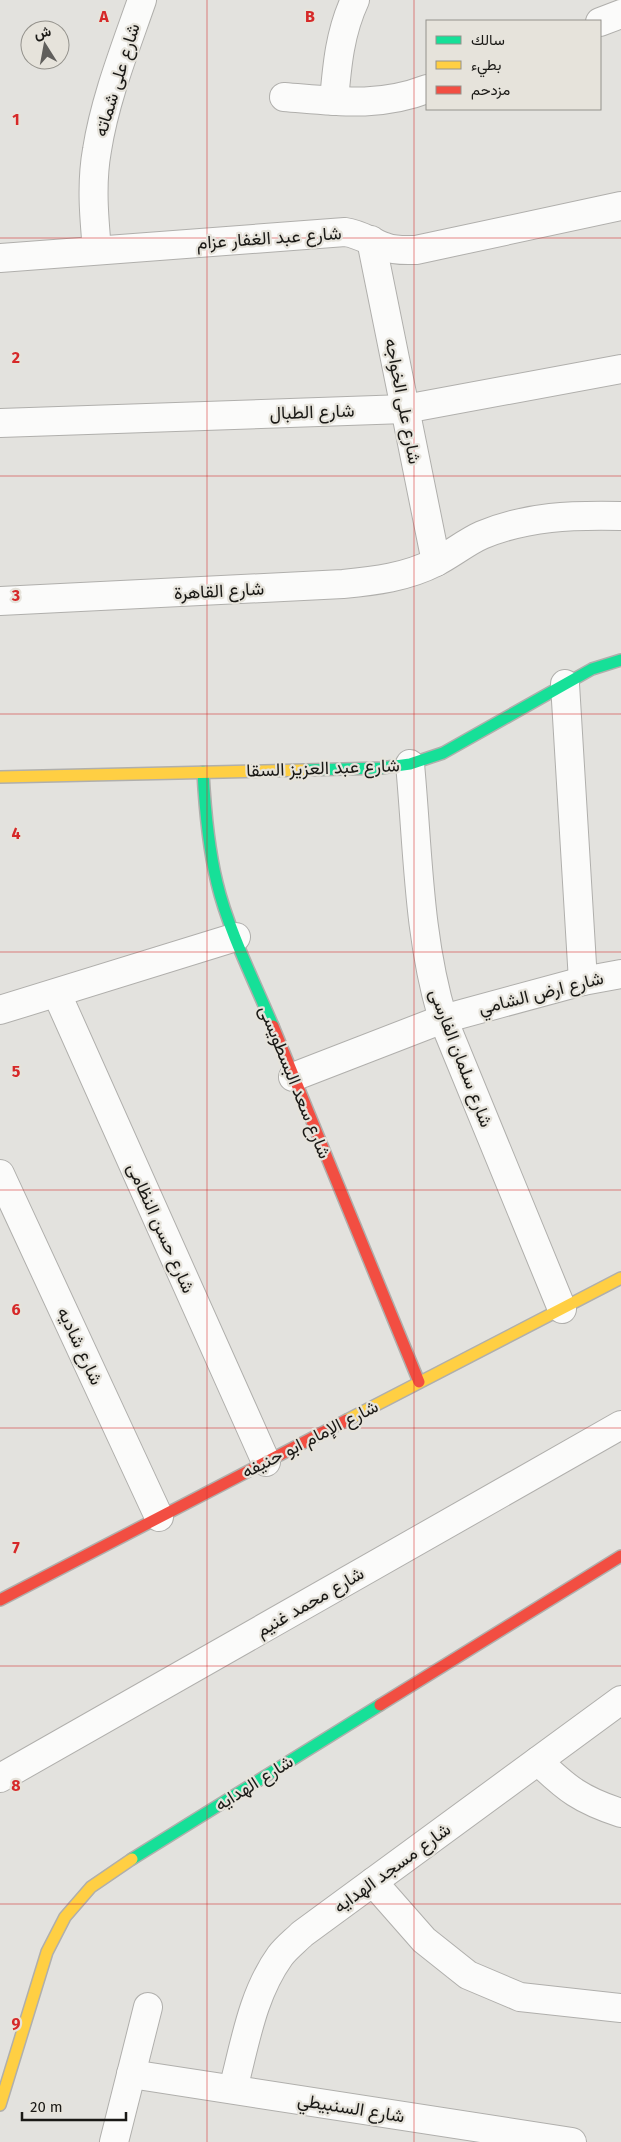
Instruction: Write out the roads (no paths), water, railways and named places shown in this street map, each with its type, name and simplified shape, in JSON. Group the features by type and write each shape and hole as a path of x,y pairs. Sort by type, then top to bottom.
{"street":[{"name":"شارع على شماته","path":"97,250 93,201 96,152 107,103 142,0"},
{"path":"334,101 337,62 342,37 346,21 355,0"},
{"path":"601,22 621,14"},
{"path":"284,97 359,103 385,101 410,95 426,88"},
{"name":"شارع عبد الغفار عزام","path":"0,258 330,232 359,234 385,247 400,251 416,250 621,206"},
{"name":"شارع على الخواجه","path":"371,240 436,562"},
{"name":"شارع الطبال","path":"0,423 405,408 621,369"},
{"name":"شارع القاهرة","path":"0,602 375,581 406,574 436,562 481,536 530,520 582,515 621,516"},
{"name":"شارع عبد العزيز السقا","path":"0,777 381,768 410,764 443,753 592,669 621,660"},
{"path":"565,684 583,981"},
{"name":"شارع سلمان الفارسى","path":"410,764 427,951 433,985 443,1019 562,1309"},
{"name":"شارع سعد البسطويسى","path":"203,772 206,829 217,884 236,937 419,1382"},
{"path":"0,1010 236,937"},
{"name":"شارع ارض الشامي","path":"293,1077 443,1019 583,981 621,974"},
{"name":"شارع حسن النظامى","path":"56,994 266,1462"},
{"name":"شارع شاديه","path":"0,1174 159,1517"},
{"name":"شارع الإمام ابو حنيفه","path":"1,1598 621,1278"},
{"name":"شارع محمد غنيم","path":"0,1778 621,1425"},
{"name":"شارع الهدايه","path":"0,2105 47,1952 65,1917 91,1887 123,1864 621,1556"},
{"name":"شارع مسجد الهدايه","path":"233,2089 255,2005 266,1978 281,1954 302,1934 621,1700"},
{"path":"538,1761 563,1785 592,1804 621,1813"},
{"path":"373,1882 424,1940 468,1975 520,1997 621,2008"},
{"path":"114,2142 148,2007"},
{"name":"شارع السنبيطي","path":"131,2074 572,2142"}]}
